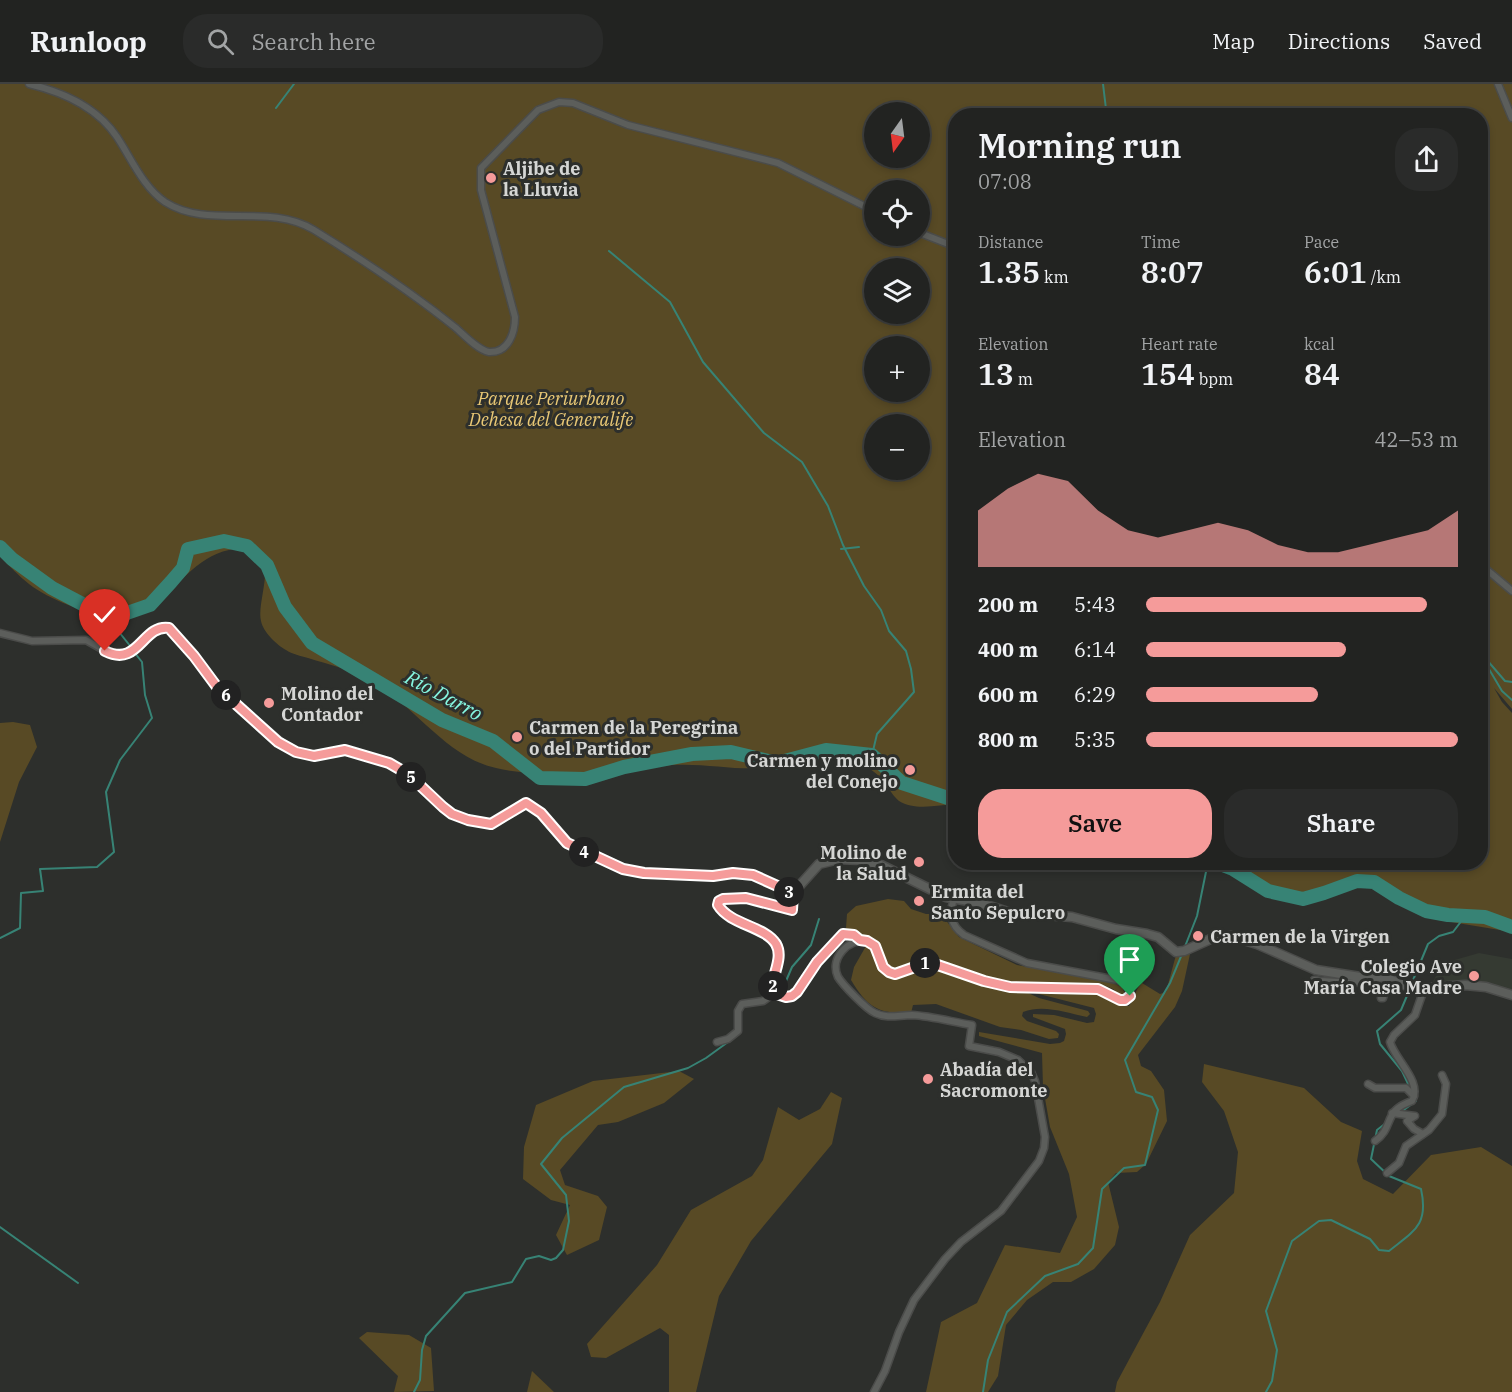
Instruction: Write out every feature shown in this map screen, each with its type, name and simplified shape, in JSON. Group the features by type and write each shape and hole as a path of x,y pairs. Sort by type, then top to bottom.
{"street":[{"path":"29,84 51,89 87,107 99,116 163,201 182,212 289,219 314,230 405,289 486,351 499,350 510,342 514,336 515,327 510,297 480,190 481,168 528,118 549,105 559,102 573,103 628,125 778,163 864,206"},
{"path":"1498,84 1512,118"},
{"path":"930,237 948,244"},
{"path":"1488,571 1512,591"},
{"path":"0,633 32,641 86,640 111,654 125,655 139,646 157,629 169,628 217,687 287,747 296,752 314,756 345,750 389,763 408,774 443,807 462,818 491,824 526,803 541,813 567,843 623,869 644,873 701,876 741,874 758,876 782,890 793,893"},
{"path":"774,993 772,988 779,957 777,946 766,935 725,913 720,908 719,901 746,898 792,910 793,893 819,864 839,859 861,860 881,865 935,893 1008,912 1057,915 1158,937 1165,944 1180,951 1215,936 1231,936 1316,970 1360,977 1388,978 1402,986 1419,989 1465,985 1486,987 1512,995"},
{"path":"874,1392 914,1300 961,1242 1001,1211 1039,1161 1045,1137 1035,1081 1031,1072 1018,1060 999,1052 969,1046 972,1025 911,1016 880,1015 869,1009 839,978 836,966 845,946 860,940 867,941 875,946 883,967 895,974 929,962 984,981 1010,987 1098,989 1120,1000 1125,1000 1130,996 1129,987 1117,980 1027,963 964,935 957,930 951,919 954,898"},
{"path":"774,993 786,997 797,992 817,962 843,934 854,935 860,940"},
{"path":"1314,980 1383,985 1381,998 1383,998 1388,978"},
{"path":"1375,1141 1384,1135 1392,1113 1412,1101 1414,1097 1412,1079 1405,1065 1394,1054 1390,1042 1394,1035 1415,1015 1419,989"},
{"path":"717,1042 728,1039 738,1031 740,1024 738,1011 742,1004 763,1001 774,993"},
{"path":"1387,1173 1399,1163 1406,1146 1429,1130 1442,1114 1446,1084 1442,1075"},
{"path":"1368,1084 1375,1088 1406,1088 1414,1097"},
{"path":"1392,1113 1415,1116 1407,1121 1423,1134"}],"shaded area":[{"name":"Colegio Ave María Casa Madre","path":"1479,953 1512,959 1512,991 1476,981 1432,983 1439,971 1451,961"}],"green space":[{"name":"Parque Periurbano Dehesa del Generalife","path":"0,84 1512,84 1512,709 1494,688 1512,713 1512,932 1439,920 1367,886 1353,884 1303,897 1289,896 1226,870 1488,870 1488,108 948,108 948,805 927,807 905,804 897,799 881,778 870,769 857,762 836,758 763,768 666,765 612,771 544,774 511,771 478,762 446,742 388,691 372,681 348,670 291,653 275,642 267,634 261,621 265,580 264,560 251,548 237,548 206,559 151,605 122,614 106,614 72,606 56,600 29,584 0,556"},
{"path":"13,722 30,725 37,747 19,782 0,842 0,723"},
{"path":"888,899 904,901 911,909 926,914 941,914 959,937 1017,965 1113,983 1122,987 1125,994 1119,995 1113,989 1103,985 1012,984 956,969 933,958 923,958 901,970 893,970 886,964 881,948 874,939 846,928 847,914 856,906"},
{"path":"866,946 875,955 885,975 894,978 925,967 942,969 967,979 1016,992 1026,992 1039,998 1088,1011 1090,1014 1087,1017 1047,1009 1023,1012 1022,1016 1027,1021 1059,1034 1058,1038 1049,1039 1021,1030 1000,1027 936,1004 913,1005 911,1013 882,1010 869,1003 851,980 854,967"},
{"path":"1190,954 1182,991 1175,1007 1138,1055 1141,1066 1151,1071 1164,1090 1167,1121 1146,1164 1137,1172 1116,1173 1108,1182 1119,1227 1115,1245 1094,1269 1071,1282 1053,1282 1027,1300 1006,1325 998,1376 988,1392 926,1392 941,1322 977,1303 1005,1245 1060,1253 1077,1217 1069,1174 1050,1127 1043,1087 1042,1053 979,1036 979,1032 1050,1044 1060,1043 1064,1041 1065,1029 1033,1017 1033,1014 1054,1015 1087,1023 1094,1022 1096,1014 1094,1008 1035,993 1035,991 1082,991 1129,1006 1142,983 1160,994 1166,992 1176,955"},
{"path":"1204,1064 1304,1088 1341,1122 1362,1131 1357,1161 1363,1179 1393,1194 1431,1155 1481,1147 1512,1166 1512,1392 1115,1392 1117,1382 1160,1302 1190,1235 1234,1193 1238,1152 1224,1111 1202,1082"},
{"path":"679,1071 694,1079 664,1103 618,1122 598,1125 560,1170 565,1185 598,1196 607,1207 599,1240 567,1255 556,1235 570,1205 551,1200 523,1179 524,1147 536,1105 593,1081"},
{"path":"831,1092 842,1098 832,1144 751,1241 719,1296 696,1392 669,1392 669,1335 660,1328 606,1358 591,1357 587,1344 657,1265 691,1210 752,1176 763,1160 778,1107 799,1120 820,1109"},
{"path":"367,1332 409,1335 431,1348 434,1391 394,1392 398,1376 359,1338"},
{"path":"532,1371 554,1392 527,1392"}],"waterway":[{"path":"276,108 294,84"},
{"path":"1103,84 1106,108"},
{"path":"609,251 670,302 703,362 764,433 802,462 828,506 843,545 864,586 881,610 889,631 906,651 914,692 877,734 872,755"},
{"name":"Río Darro","path":"0,547 12,559 52,588 88,607 127,613 150,605 183,568 188,549 224,541 247,546 267,565 285,607 312,643 442,720 493,741 540,778 585,779 624,767 692,754 731,752 777,763 826,750 872,755 902,783 948,798"},
{"path":"841,549 859,547"},
{"path":"127,613 119,632 131,647"},
{"path":"0,938 20,928 21,893 43,891 40,869 97,867 114,852 106,792 120,760 152,718 145,695 142,662 134,652"},
{"path":"1488,661 1505,681 1512,682"},
{"path":"1488,667 1502,691 1512,700"},
{"path":"1184,949 1197,916 1206,870"},
{"name":"Río Darro","path":"1235,870 1268,891 1303,899 1357,881 1374,882 1426,911 1485,917 1512,927"},
{"path":"1411,985 1428,944 1439,936 1453,932 1466,915"},
{"path":"778,992 783,988 792,967 811,945 819,919"},
{"path":"983,1392 988,1360 1007,1312 1045,1276 1078,1264 1093,1248 1102,1189 1124,1168 1145,1165 1158,1110 1152,1097 1136,1092 1125,1060 1170,983 1182,954"},
{"path":"1409,991 1401,1010 1377,1031 1380,1044 1402,1071 1410,1088"},
{"path":"414,1392 420,1380 422,1350 426,1336 465,1293 512,1282 526,1259 539,1256 551,1260 563,1250 569,1221 566,1195 541,1164 562,1138 624,1087 688,1068 728,1042"},
{"path":"1401,1112 1416,1101 1415,1099"},
{"path":"1266,1392 1272,1381 1277,1350 1266,1311 1292,1241 1319,1221 1331,1220 1370,1239 1379,1250 1389,1251 1412,1232 1421,1219 1423,1211 1421,1189 1389,1176 1371,1159 1377,1130 1386,1123"},
{"path":"0,1227 78,1283"}],"place":[{"name":"Aljibe de la Lluvia","path":"491,178"},
{"name":"Molino del Contador","path":"269,703"},
{"name":"Carmen de la Peregrina o del Partidor","path":"517,737"},
{"name":"Carmen y molino del Conejo","path":"910,770"},
{"name":"Molino de la Salud","path":"919,862"},
{"name":"Ermita del Santo Sepulcro","path":"919,901"},
{"name":"Carmen de la Virgen","path":"1198,936"},
{"name":"Colegio Ave María Casa Madre","path":"1474,976"},
{"name":"Abadía del Sacromonte","path":"928,1079"}],"route":[{"path":"105,651 116,656 125,655 139,646 157,629 169,628 217,687 278,742 296,752 314,756 345,750 389,763 408,774 452,814 468,820 491,824 526,803 541,813 562,839 572,846 623,869 644,873 701,876 722,876 733,873 758,876 782,890 793,893 792,910 779,908 757,899 746,898 723,899 718,905 725,913 773,940 779,957 772,991 780,996 792,996 797,992 817,962 843,934 848,933 875,946 883,967 886,971 895,974 929,962 958,973 1010,987 1098,989 1124,1001 1130,996"}]}
